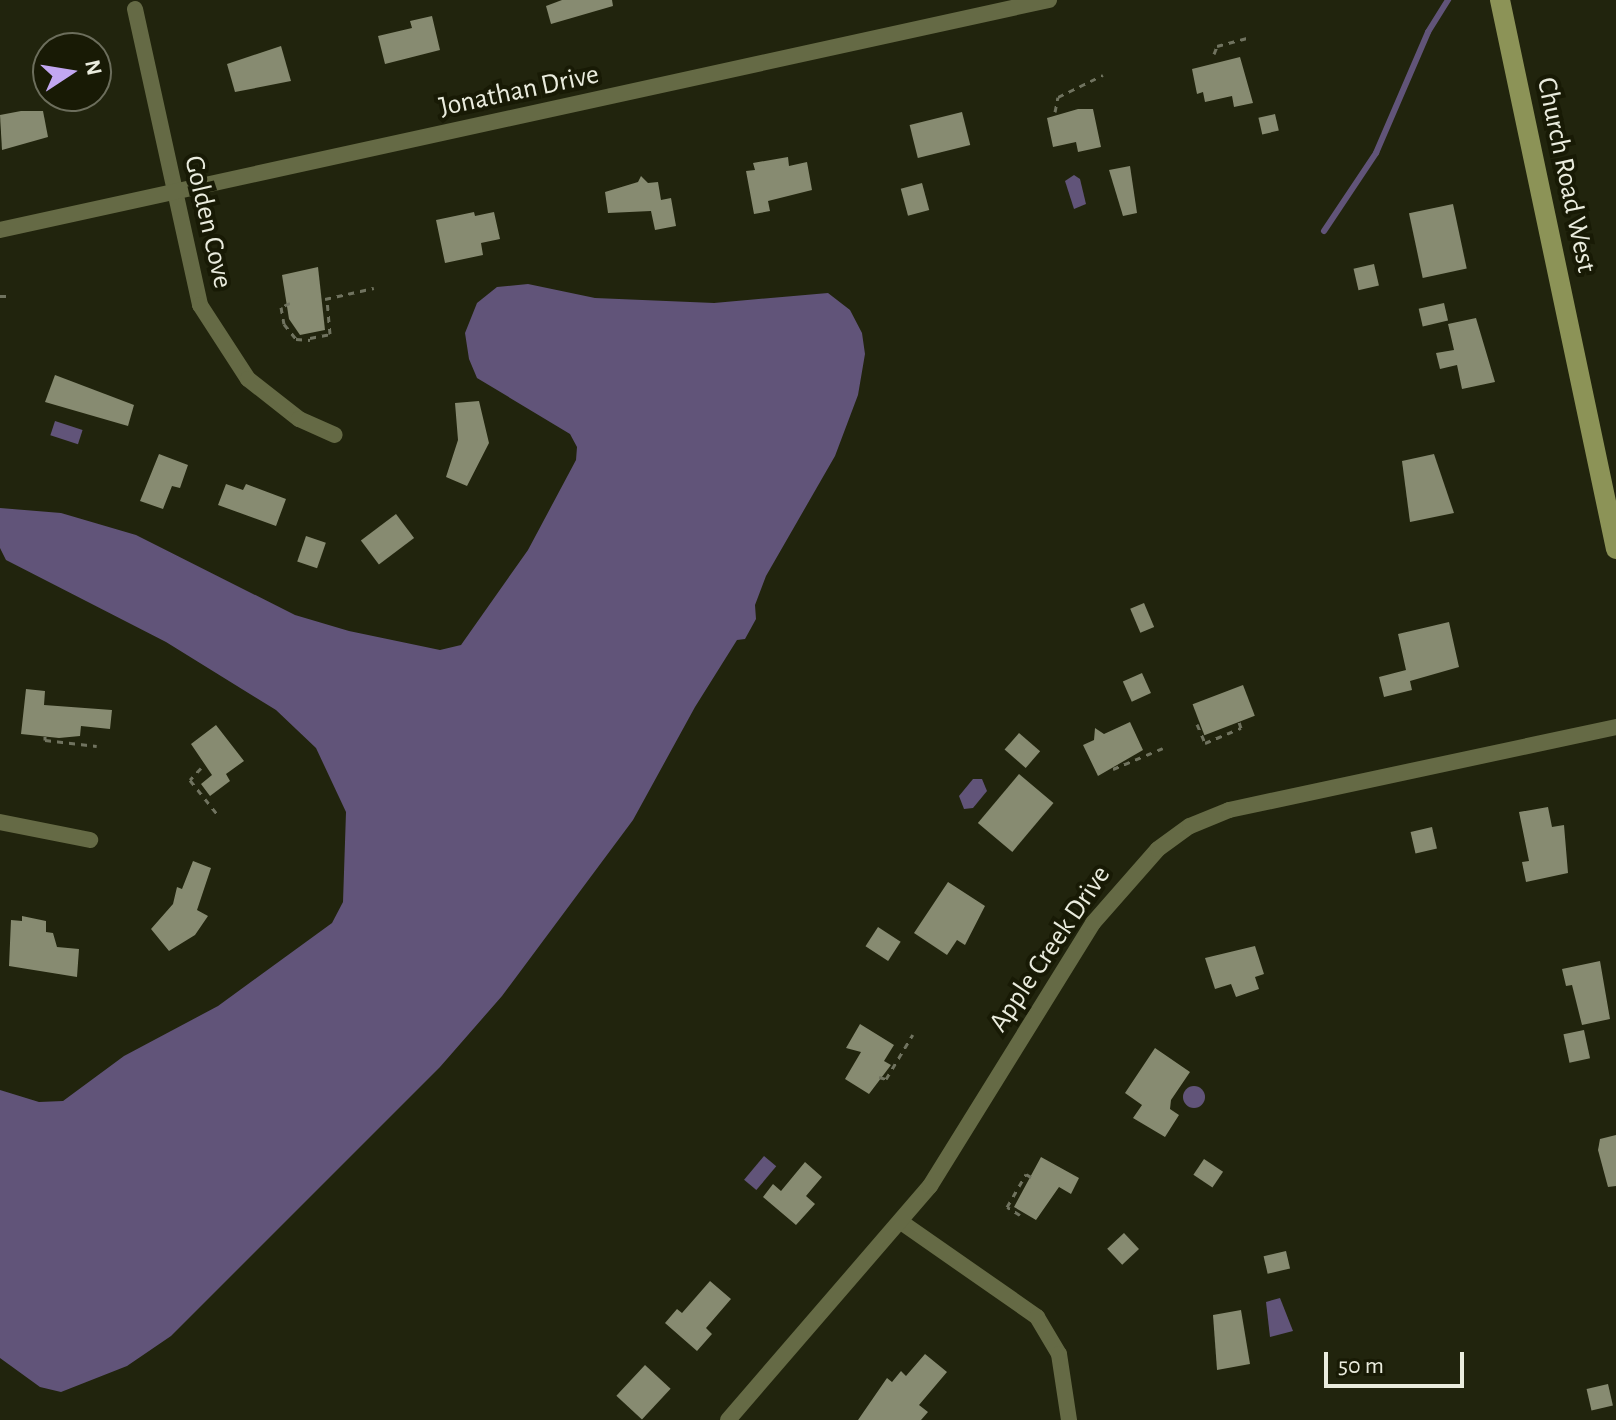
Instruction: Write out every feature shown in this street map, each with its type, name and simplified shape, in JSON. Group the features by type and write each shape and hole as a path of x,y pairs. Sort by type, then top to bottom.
{"street":[{"name":"Jonathan Drive","path":"0,230 174,195 1049,0"},
{"name":"Church Road West","path":"1500,0 1616,549"},
{"name":"Golden Cove","path":"135,9 200,305 235,367 268,399 335,435"},
{"name":"Apple Creek Drive","path":"728,1420 901,1222 951,1157 1093,923 1139,866 1174,837 1203,820 1258,803 1616,727"},
{"path":"0,822 90,840"},
{"path":"901,1222 1037,1317 1059,1354 1069,1420"}],"path":[{"path":"1214,54 1217,46 1250,37"},
{"path":"1055,112 1058,97 1103,75"},
{"path":"290,303 281,307 284,324 296,339 310,339 330,334 326,299 374,288"},
{"path":"0,296 8,296"},
{"path":"1197,724 1205,743 1241,728 1239,722"},
{"path":"45,736 45,740 97,746"},
{"path":"1113,769 1163,748"},
{"path":"201,768 190,780 217,814"},
{"path":"879,1077 886,1079 913,1034"},
{"path":"1020,1215 1007,1207 1026,1174 1031,1177"}],"shaded area":[{"path":"1074,175 1080,179 1086,204 1074,209 1065,181"},
{"path":"528,284 595,298 714,303 828,293 850,310 862,333 865,354 858,395 835,456 766,576 755,605 756,619 745,639 737,640 695,707 633,820 502,996 440,1067 171,1336 127,1366 61,1392 40,1387 0,1358 0,1090 39,1102 63,1101 124,1056 218,1006 332,923 343,902 346,812 316,748 276,710 166,642 6,560 0,548 0,508 61,513 136,535 295,615 349,631 440,650 461,645 528,550 576,460 577,447 570,434 477,378 469,359 465,333 477,303 497,287"},
{"path":"55,421 83,430 78,444 50,435"},
{"path":"973,779 982,779 987,791 973,808 964,809 959,796"},
{"path":"1194,1086 1202,1089 1205,1097 1202,1105 1194,1108 1186,1105 1183,1097 1186,1089"},
{"path":"764,1156 776,1166 756,1190 744,1180"},
{"path":"1280,1298 1293,1331 1270,1337 1266,1302"}],"building":[{"path":"562,0 612,0 613,6 551,24 546,6"},
{"path":"432,16 440,50 385,64 378,36 412,28 410,21"},
{"path":"281,46 291,81 235,92 227,64"},
{"path":"1240,57 1253,103 1234,107 1232,96 1205,102 1203,92 1197,94 1192,69"},
{"path":"1078,109 1093,109 1101,147 1078,152 1076,142 1053,147 1047,118"},
{"path":"21,111 43,112 48,137 2,150 0,115"},
{"path":"962,112 970,145 918,158 910,125"},
{"path":"1275,114 1279,131 1262,134 1258,118"},
{"path":"788,157 789,166 807,162 812,190 768,201 770,211 754,214 746,171 755,170 753,163"},
{"path":"1130,166 1137,213 1123,216 1109,170"},
{"path":"641,176 648,183 658,182 661,200 671,198 676,226 655,230 651,211 608,213 605,192 638,182"},
{"path":"922,183 929,210 908,216 901,189"},
{"path":"1453,204 1467,269 1423,278 1409,213"},
{"path":"474,212 475,216 494,212 500,239 481,243 483,255 445,263 436,220"},
{"path":"1374,264 1379,285 1358,290 1354,269"},
{"path":"318,267 325,330 300,335 289,319 282,275"},
{"path":"1444,303 1448,321 1423,326 1419,309"},
{"path":"1476,318 1495,382 1462,389 1457,365 1440,369 1436,353 1454,350 1448,324"},
{"path":"55,375 134,405 128,426 45,402"},
{"path":"479,401 489,443 467,486 446,477 458,440 455,403"},
{"path":"159,454 188,465 180,488 172,486 163,509 140,501"},
{"path":"1434,454 1454,513 1410,522 1402,461"},
{"path":"226,484 243,490 246,484 286,499 276,526 218,505"},
{"path":"396,514 414,538 379,564 361,540"},
{"path":"306,536 326,543 317,568 297,562"},
{"path":"1144,603 1154,627 1140,633 1130,609"},
{"path":"1449,622 1459,667 1410,681 1412,690 1384,697 1379,677 1406,670 1398,634"},
{"path":"1142,673 1151,693 1132,702 1123,682"},
{"path":"1243,685 1255,716 1204,735 1193,704"},
{"path":"26,689 45,691 44,705 112,710 110,729 81,726 80,736 59,738 21,734"},
{"path":"1130,722 1143,750 1098,776 1083,745 1094,740 1095,728 1104,734"},
{"path":"216,725 244,761 226,774 230,781 210,796 201,784 212,775 191,744"},
{"path":"1019,733 1040,751 1026,768 1005,750"},
{"path":"1019,774 1053,803 1012,852 978,823"},
{"path":"1548,807 1552,827 1564,825 1568,873 1526,882 1522,862 1529,861 1519,812"},
{"path":"1432,827 1437,848 1416,853 1411,832"},
{"path":"193,861 211,868 197,910 208,916 195,935 169,951 151,929 173,904 177,887 182,889"},
{"path":"948,882 985,906 965,945 957,940 947,955 914,933"},
{"path":"22,916 46,921 46,932 53,933 57,947 79,949 77,977 9,966 11,920 22,921"},
{"path":"878,927 901,942 888,961 865,946"},
{"path":"1255,946 1264,974 1255,977 1259,989 1236,997 1231,984 1215,989 1205,958"},
{"path":"1600,961 1610,1019 1582,1025 1572,985 1566,986 1562,969"},
{"path":"860,1024 894,1045 884,1061 891,1065 869,1094 845,1079 861,1052 846,1048"},
{"path":"1584,1030 1590,1058 1569,1063 1563,1034"},
{"path":"1155,1048 1190,1072 1171,1100 1170,1109 1179,1115 1165,1137 1133,1118 1142,1105 1125,1093"},
{"path":"1616,1135 1616,1186 1608,1187 1598,1150 1600,1139"},
{"path":"1041,1157 1079,1178 1071,1194 1059,1187 1036,1220 1014,1207"},
{"path":"1204,1159 1223,1172 1212,1188 1193,1175"},
{"path":"805,1162 822,1177 806,1196 815,1204 796,1225 763,1197 773,1184 781,1191"},
{"path":"1124,1233 1139,1249 1122,1265 1107,1249"},
{"path":"1286,1251 1290,1269 1268,1274 1264,1256"},
{"path":"710,1281 731,1299 706,1328 712,1334 697,1351 665,1323 677,1309 682,1313"},
{"path":"1241,1310 1250,1364 1217,1370 1213,1315"},
{"path":"925,1354 947,1372 919,1405 928,1412 921,1420 858,1420 887,1378 892,1382 901,1371 906,1376"},
{"path":"645,1365 671,1389 642,1420 616,1396"},
{"path":"1608,1384 1613,1405 1592,1410 1587,1389"}],"waterway":[{"path":"1324,231 1376,153 1428,32 1448,0"}]}
